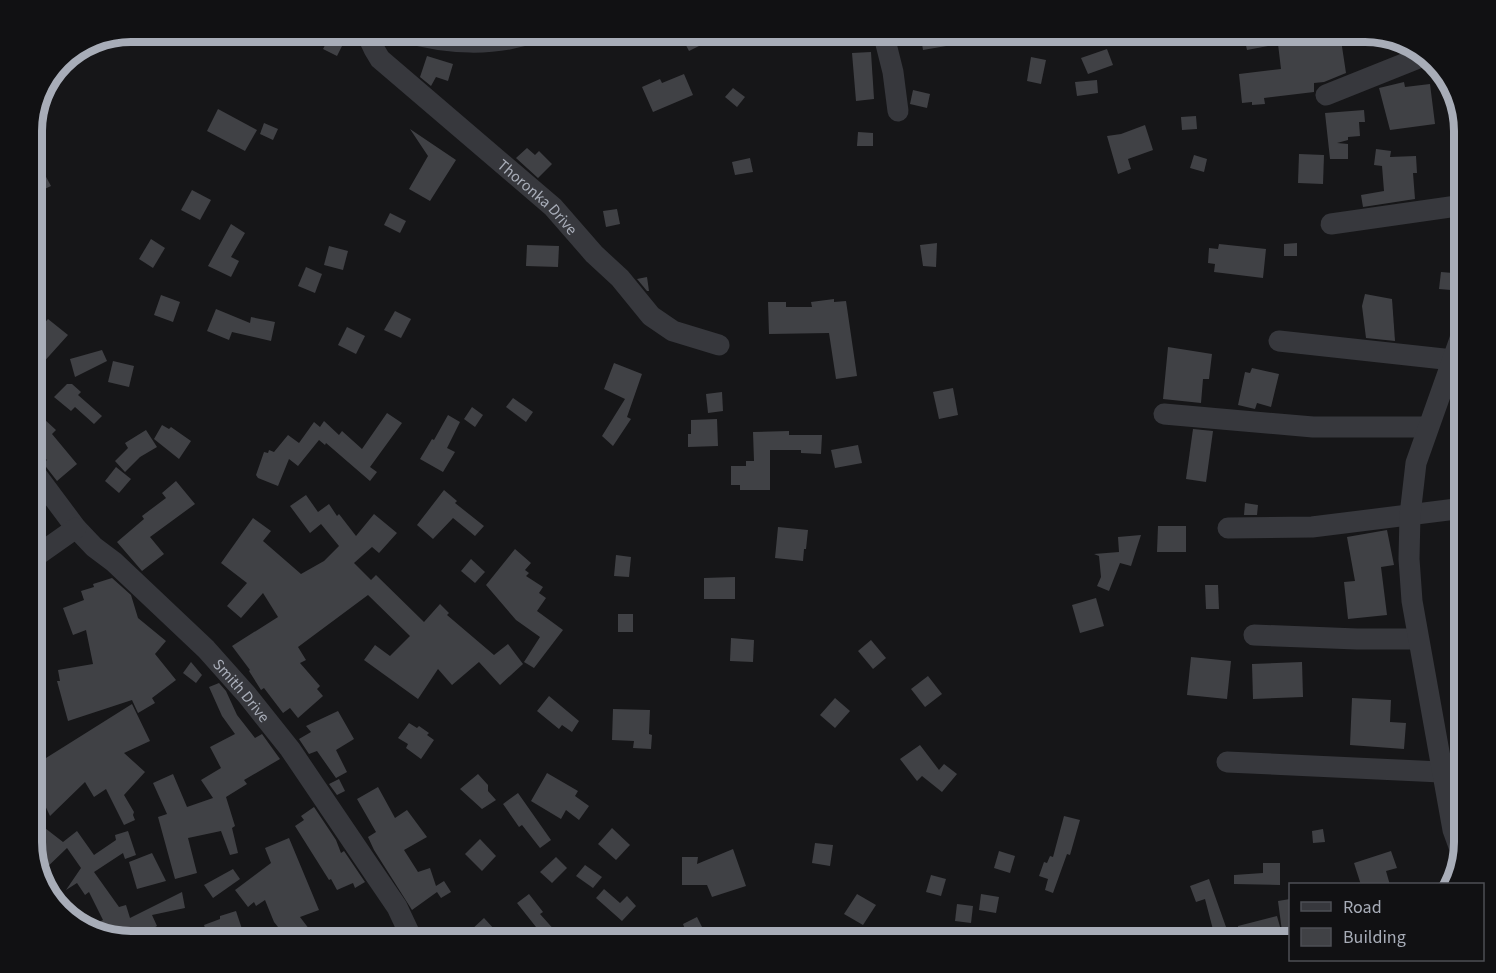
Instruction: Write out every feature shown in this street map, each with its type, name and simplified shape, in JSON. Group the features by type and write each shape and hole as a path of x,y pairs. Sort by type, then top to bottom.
{"street":[{"name":"Thoronka Drive","path":"371,42 381,59 553,207 594,254 620,278 651,316 673,331 719,345"},
{"path":"886,42 898,111"},
{"path":"1326,95 1417,59"},
{"path":"1331,224 1454,206"},
{"path":"1279,341 1453,360 1416,463 1410,515 1410,569 1417,639 1454,833"},
{"path":"1164,414 1313,427 1428,427"},
{"name":"Smith Drive","path":"42,482 76,528 94,547 114,562 206,649 247,695 290,749 374,872 397,908 408,931"},
{"path":"1228,528 1312,527 1454,509"},
{"path":"42,551 76,528"},
{"path":"1254,635 1417,639"},
{"path":"1227,762 1441,772"}],"building":[{"path":"327,42 343,44 337,56 323,49"},
{"path":"684,42 707,42 689,51"},
{"path":"922,42 952,42 952,45 923,50"},
{"path":"1245,42 1298,42 1298,44 1308,42 1309,44 1341,42 1346,73 1324,82 1314,83 1314,92 1264,98 1265,104 1242,103 1239,74 1281,69 1278,44 1247,50"},
{"path":"1107,49 1113,65 1088,74 1081,58"},
{"path":"871,52 874,99 856,101 852,53"},
{"path":"427,56 453,64 448,81 436,77 431,86 420,77"},
{"path":"1031,57 1046,60 1041,84 1027,81"},
{"path":"684,74 693,95 653,112 642,87 660,79 662,83"},
{"path":"1097,80 1098,93 1077,96 1075,82"},
{"path":"1404,82 1405,87 1430,84 1435,124 1390,130 1379,88"},
{"path":"733,88 745,97 737,107 725,97"},
{"path":"913,90 930,94 927,108 910,104"},
{"path":"218,109 257,130 245,151 207,131"},
{"path":"1364,110 1365,122 1359,122 1360,136 1348,137 1348,140 1337,143 1348,144 1348,159 1330,159 1325,113"},
{"path":"1196,116 1197,129 1182,130 1181,117"},
{"path":"264,123 278,129 273,140 260,134"},
{"path":"1145,125 1153,150 1128,159 1131,169 1118,174 1107,136 1121,134"},
{"path":"410,129 456,160 430,201 409,189 428,156"},
{"path":"858,132 873,133 873,146 857,146"},
{"path":"527,148 535,155 539,151 552,164 538,178 516,158"},
{"path":"1376,149 1391,151 1390,157 1416,156 1417,173 1413,173 1415,199 1363,207 1361,195 1384,191 1382,166 1374,165"},
{"path":"1299,154 1324,155 1323,184 1298,183"},
{"path":"1194,155 1207,159 1204,172 1190,168"},
{"path":"750,158 753,172 735,175 732,162"},
{"path":"45,175 51,186 42,190 42,177"},
{"path":"192,190 211,200 200,220 181,210"},
{"path":"617,209 620,224 606,227 603,211"},
{"path":"390,213 406,221 400,233 384,225"},
{"path":"231,224 245,233 231,257 239,261 231,277 208,266"},
{"path":"151,239 165,248 153,268 139,259"},
{"path":"937,243 936,267 923,266 920,245"},
{"path":"1297,243 1297,256 1284,256 1284,244"},
{"path":"1219,244 1266,249 1263,278 1214,272 1215,264 1208,263 1209,248 1218,249"},
{"path":"527,245 559,246 558,267 526,266"},
{"path":"329,246 348,251 343,270 324,265"},
{"path":"306,267 322,274 315,293 298,286"},
{"path":"1441,272 1453,273 1451,290 1439,289"},
{"path":"647,277 649,291 637,279"},
{"path":"1365,294 1392,299 1395,341 1366,338 1362,306"},
{"path":"161,295 180,302 173,322 154,315"},
{"path":"834,299 834,302 846,301 857,376 836,379 829,333 769,334 768,302 786,302 786,307 812,307 811,302"},
{"path":"216,309 250,323 251,317 275,322 271,341 232,332 229,340 207,331"},
{"path":"395,311 411,319 401,338 384,330"},
{"path":"48,319 68,335 42,364 42,335 42,326"},
{"path":"347,327 365,336 356,354 338,345"},
{"path":"1168,347 1212,354 1209,379 1203,379 1201,403 1163,399"},
{"path":"102,350 107,361 75,377 70,359"},
{"path":"113,361 134,366 129,387 108,382"},
{"path":"614,363 642,374 627,417 631,419 613,446 602,436 625,399 604,389"},
{"path":"1252,368 1279,374 1271,407 1257,403 1255,409 1238,405 1245,372 1250,373"},
{"path":"67,384 72,384 81,392 78,395 102,416 94,424 75,407 71,411 54,397"},
{"path":"953,388 958,415 939,419 933,392"},
{"path":"722,392 723,411 708,413 706,394"},
{"path":"513,398 533,412 526,422 506,407"},
{"path":"472,407 483,415 475,427 464,419"},
{"path":"387,413 402,423 370,467 377,472 370,481 326,443 325,445 319,440 298,466 289,459 278,486 256,475 264,452 268,453 269,450 274,452 288,435 299,443 314,422 320,427 324,421 339,435 342,431 362,449"},
{"path":"448,415 460,422 447,448 455,452 443,472 420,459"},
{"path":"44,419 56,430 52,434 77,464 57,481 43,463 47,460 42,456 42,422"},
{"path":"717,419 718,446 688,447 691,420"},
{"path":"162,425 169,429 171,427 191,441 179,459 154,439"},
{"path":"1193,429 1213,431 1206,482 1186,479"},
{"path":"146,430 157,447 140,457 125,472 115,461 128,448 125,443"},
{"path":"789,431 789,435 822,435 821,454 801,453 801,450 770,450 770,490 740,490 740,485 731,485 731,466 746,466 746,461 754,461 753,432"},
{"path":"858,445 862,463 835,468 831,450"},
{"path":"116,467 131,479 119,493 105,481"},
{"path":"176,481 195,504 150,537 164,554 142,571 117,542 144,519 142,516 166,498 162,493"},
{"path":"444,490 457,501 455,503 484,526 475,536 453,518 433,539 417,525"},
{"path":"306,495 318,512 329,504 356,536 374,514 397,533 379,553 372,547 354,563 371,580 376,575 424,622 440,604 449,613 447,615 494,655 508,644 523,664 500,685 479,662 452,685 438,669 418,699 364,660 375,645 390,656 410,636 368,595 298,647 306,660 300,663 320,686 317,689 323,696 298,718 290,708 283,713 264,688 261,690 250,670 232,646 278,617 263,593 241,618 227,606 247,583 221,563 253,518 271,531 263,541 301,574 324,561 339,546 321,524 310,533 290,506"},
{"path":"1245,503 1258,505 1257,515 1244,515"},
{"path":"1158,526 1186,526 1186,552 1157,552"},
{"path":"778,527 808,530 803,561 775,558"},
{"path":"1387,530 1394,565 1381,567 1387,615 1348,619 1344,582 1355,581 1347,537"},
{"path":"1141,535 1131,566 1120,563 1109,591 1097,586 1101,577 1099,556 1094,554 1119,552 1118,537"},
{"path":"515,549 531,563 525,570 529,573 526,576 543,587 539,593 546,598 537,611 563,630 534,668 524,662 540,637 516,620 486,585"},
{"path":"616,555 631,557 629,577 614,576"},
{"path":"471,559 485,572 475,583 461,571"},
{"path":"735,577 735,599 704,599 704,578"},
{"path":"112,578 131,595 138,618 166,641 155,654 176,680 152,698 155,703 138,713 132,700 68,721 57,681 60,681 58,670 93,664 86,630 73,635 63,608 84,600 81,591 94,587 93,584"},
{"path":"1205,585 1218,585 1219,609 1206,609"},
{"path":"1096,598 1104,626 1080,633 1072,605"},
{"path":"618,614 633,614 633,632 618,632"},
{"path":"731,638 754,640 753,662 730,661"},
{"path":"871,640 886,658 873,669 858,651"},
{"path":"1191,657 1231,661 1227,699 1187,695"},
{"path":"191,662 202,675 196,683 183,673"},
{"path":"1302,662 1303,697 1253,699 1252,664"},
{"path":"928,676 942,694 925,707 911,689"},
{"path":"219,683 226,691 237,715 255,738 262,734 280,759 244,780 247,784 226,797 235,826 232,828 238,853 230,855 221,831 188,838 197,873 175,879 158,817 167,814 153,783 173,774 187,807 213,798 201,780 221,768 210,747 235,734 222,716 209,687"},
{"path":"549,696 579,721 572,732 562,725 559,729 537,711"},
{"path":"835,698 850,711 835,728 820,715"},
{"path":"1352,698 1391,700 1390,722 1406,723 1404,749 1350,745"},
{"path":"132,704 150,741 124,753 145,772 124,795 134,812 135,820 124,825 106,789 94,797 85,782 50,816 42,799 42,756 44,755 46,758"},
{"path":"613,709 650,710 651,749 633,748 634,741 612,740"},
{"path":"338,711 354,739 336,750 347,772 336,778 317,751 309,754 299,739 311,732 306,726"},
{"path":"409,723 417,728 419,726 434,740 421,759 406,748 408,744 398,738"},
{"path":"920,745 939,770 944,764 957,774 942,792 922,776 917,781 900,759"},
{"path":"547,773 578,791 575,796 589,806 579,820 566,810 561,819 531,801"},
{"path":"478,774 488,785 488,791 496,800 482,809 460,789"},
{"path":"339,779 345,791 337,795 329,784"},
{"path":"378,787 395,818 407,810 427,837 404,850 418,872 430,868 436,886 444,881 451,892 441,898 437,892 412,910 374,850 368,837 376,832 357,799"},
{"path":"518,793 551,840 540,848 522,825 519,827 503,804"},
{"path":"314,807 336,840 341,853 344,851 365,882 355,888 353,883 337,890 295,826 304,820 301,816"},
{"path":"1064,816 1080,820 1070,855 1067,854 1053,893 1045,890 1048,879 1039,876 1044,862 1047,863 1050,856 1053,857"},
{"path":"42,826 63,842 77,831 94,855 116,840 115,835 128,831 136,855 125,859 123,853 94,872 119,907 126,905 130,918 182,892 185,908 152,915 157,926 148,931 119,930 96,924 103,920 89,892 85,895 77,883 66,890 81,868 67,848 46,868 42,848"},
{"path":"612,828 630,845 616,860 598,844"},
{"path":"1323,829 1325,842 1313,843 1312,831"},
{"path":"289,838 319,910 300,917 311,931 281,931 274,922 265,900 256,906 254,902 248,907 235,890 271,863 265,848"},
{"path":"480,839 496,856 482,871 465,854"},
{"path":"815,843 833,845 830,866 812,863"},
{"path":"733,849 746,886 712,897 707,885 682,885 682,857 698,857 697,864"},
{"path":"999,851 1015,856 1010,873 994,868"},
{"path":"1391,851 1397,868 1386,871 1389,883 1360,883 1354,863"},
{"path":"152,853 166,881 137,889 129,862"},
{"path":"556,857 567,868 552,883 540,872"},
{"path":"1263,863 1280,863 1280,885 1234,884 1234,875 1263,873"},
{"path":"585,865 602,877 593,888 576,876"},
{"path":"233,869 240,879 213,898 204,885"},
{"path":"931,875 946,879 941,896 926,892"},
{"path":"1209,879 1227,931 1213,931 1205,899 1196,902 1190,886"},
{"path":"604,889 620,903 627,896 636,906 622,921 596,898"},
{"path":"529,894 543,912 540,914 555,931 539,931 517,903"},
{"path":"857,894 876,905 863,925 844,914"},
{"path":"981,894 999,897 996,913 979,910"},
{"path":"1289,899 1289,931 1282,931 1278,901"},
{"path":"957,904 973,906 971,923 955,921"},
{"path":"236,911 243,931 206,931 204,925 220,919 220,916"},
{"path":"1277,916 1281,931 1238,931 1238,926"},
{"path":"697,917 704,931 686,931 683,924"},
{"path":"484,918 496,931 470,931"}]}
